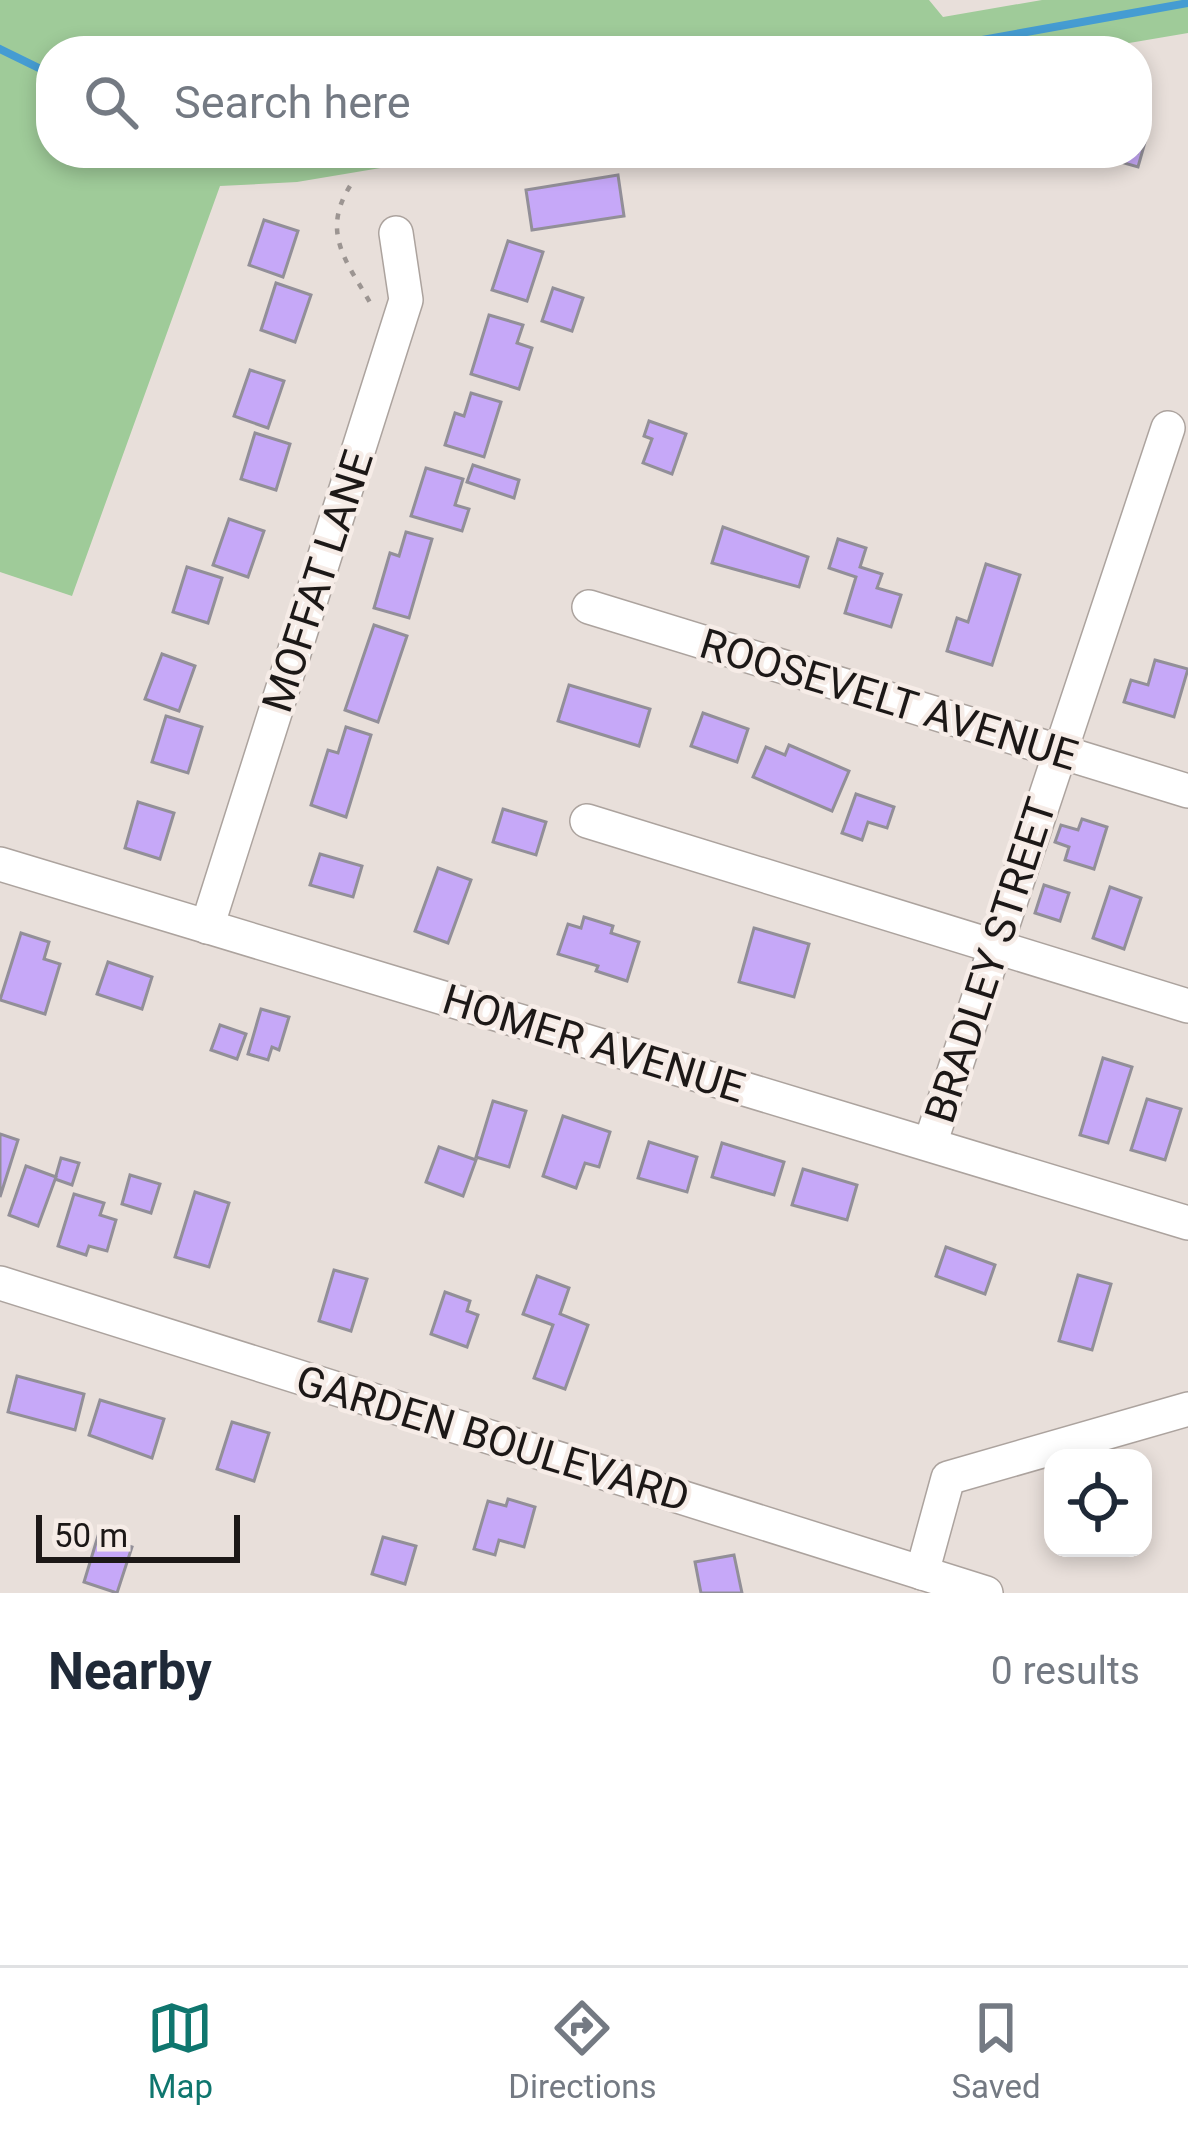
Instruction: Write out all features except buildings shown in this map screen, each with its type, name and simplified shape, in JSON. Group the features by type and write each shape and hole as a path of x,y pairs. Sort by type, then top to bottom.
{"street":[{"name":"MOFFAT LANE","path":"207,927 406,300 396,233"},
{"name":"BRADLEY STREET","path":"929,1144 1168,428"},
{"name":"ROOSEVELT AVENUE","path":"589,607 1188,791"},
{"path":"587,820 1188,1006"},
{"name":"HOMER AVENUE","path":"0,864 1188,1223"},
{"name":"GARDEN BOULEVARD","path":"0,1282 986,1593"},
{"path":"922,1573 948,1478 1188,1409"}],"path":[{"path":"350,186 336,215 339,244 374,310"}],"green space":[{"path":"0,0 929,0 943,17 1042,0 1188,0 1188,33 1152,39 36,36 36,168 381,168 297,182 220,186 72,596 0,572"}],"waterway":[{"path":"1004,36 1188,3"},
{"path":"0,49 36,67"}]}
